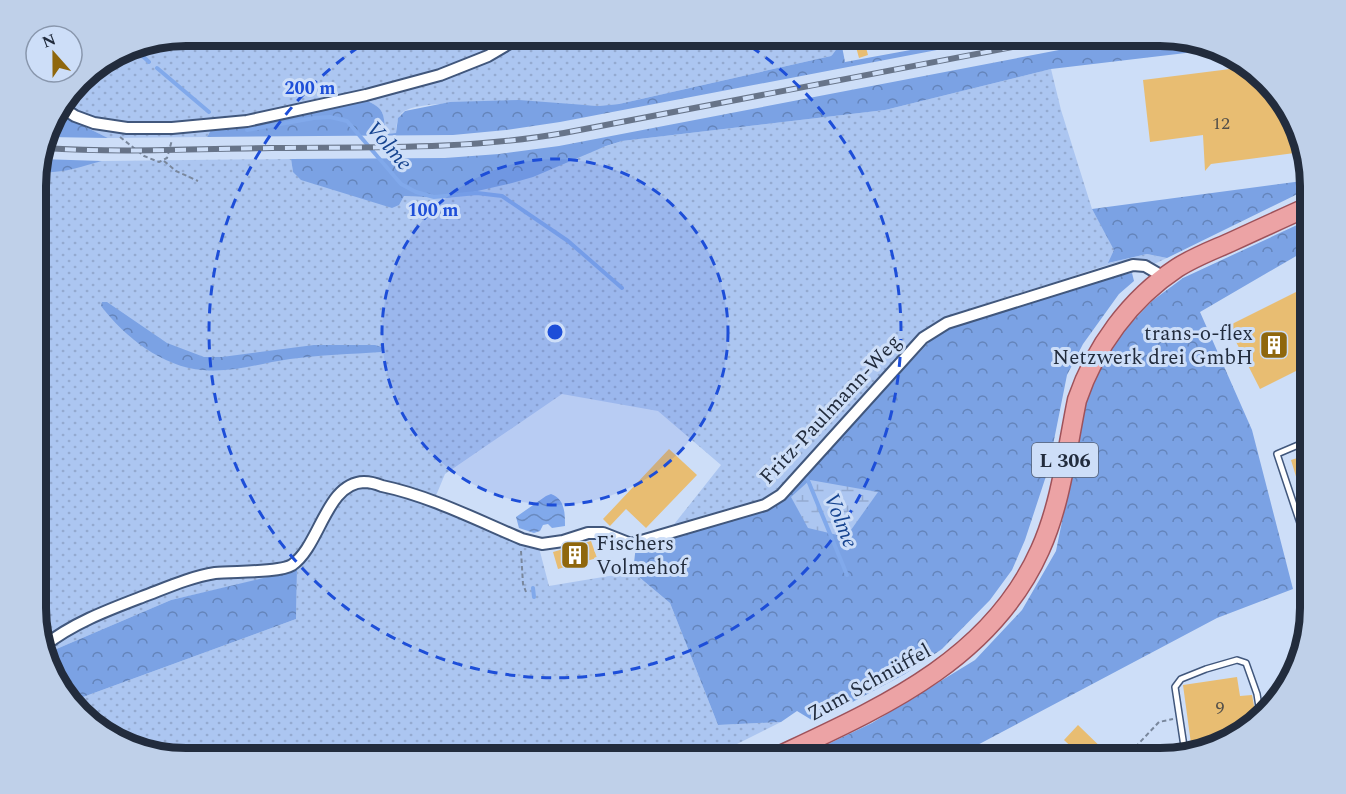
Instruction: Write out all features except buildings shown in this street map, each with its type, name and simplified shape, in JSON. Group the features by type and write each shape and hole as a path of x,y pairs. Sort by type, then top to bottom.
{"main road":[{"name":"Zum Schnüffel","path":"783,747 861,716 912,688 952,662 1006,609 1041,549 1054,513 1077,400 1087,374 1104,343 1138,299 1164,277 1205,253 1299,211"}],"street":[{"path":"68,112 94,123 115,127 172,128 247,121 366,95 464,66 504,47"},
{"name":"Fritz-Paulmann-Weg","path":"50,641 63,631 118,606 180,582 215,573 274,570 291,565 305,551 337,496 350,485 364,482 405,490 522,539 542,544 588,533 603,534 631,544 765,505 781,495 923,338 947,322 1133,265 1145,266 1164,277"}],"lane":[{"path":"1299,445 1277,454 1299,520"},
{"path":"1184,745 1175,687 1181,679 1237,660 1246,663 1258,706"}],"path":[{"path":"115,127 123,141 144,156 153,161 164,161 176,171 198,181"},
{"path":"164,161 172,140 172,128"},
{"path":"522,539 520,558 526,592"},
{"path":"1135,747 1159,722 1180,717"}],"green space":[{"path":"836,46 831,56 619,104 598,106 465,103 416,107 401,114 397,122 396,133 384,134 382,112 365,100 481,64 513,47"},
{"path":"842,46 845,62 931,46 957,46 560,122 506,130 453,135 207,137 211,130 256,124 365,100 382,112 385,134 396,133 398,118 405,111 450,102 519,100 598,106 619,104 831,56 837,47"},
{"path":"1079,46 1159,46 1198,52 1051,69 885,110 622,141 533,177 447,198 404,196 399,205 392,208 301,180 293,172 291,159 445,158 559,146"},
{"path":"178,47 496,47 470,59 439,69 337,98 257,114 166,122 129,122 97,118 72,106 81,94 94,81 117,65 159,49"},
{"path":"1051,69 1061,110 1092,209 1115,250 1109,263 1147,254 1167,258 1154,264 1136,259 1107,265 984,305 941,323 799,471 779,488 741,513 664,537 721,465 658,411 562,394 445,474 435,498 537,540 549,586 633,572 670,603 718,725 781,722 730,747 187,748 150,743 133,737 109,724 80,698 296,619 297,571 171,600 53,650 46,607 48,171 102,161 291,159 293,172 403,196 447,198 622,141 885,110"},
{"path":"65,117 108,138 56,137"},
{"path":"87,128 133,133 211,130 207,137 108,138"},
{"path":"49,159 102,161 78,168 48,172"},
{"path":"1299,181 1299,193 1167,258 1147,254 1108,263 1114,250 1092,209"},
{"path":"1299,224 1299,254 1200,312 1252,430 1293,589 1217,618 973,747 821,747 872,723 975,660 1022,610 1056,551 1087,399 1113,342 1152,301 1183,278"},
{"path":"1132,273 1134,281 1119,294 1083,344 1067,375 1048,470 1025,540 1012,570 990,600 942,649 905,674 815,722 797,711 781,722 718,725 670,603 633,572 636,545 741,513 811,468 931,340 954,324"},
{"path":"102,302 107,302 167,343 204,357 222,357 314,345 375,345 383,349 381,352 301,358 225,370 188,368 159,357 133,339 111,318 101,306"},
{"path":"810,480 878,492 846,537 808,528 791,497"},
{"path":"297,570 296,619 80,698 65,677 53,650 171,600"}],"water":[{"path":"551,494 562,503 565,526 552,528 548,524 543,525 540,531 534,533 519,528 516,517"}],"waterway":[{"name":"Volme","path":"141,54 149,62"},
{"name":"Volme","path":"157,68 209,112"},
{"name":"Volme","path":"247,130 314,118 330,117 347,121 401,184 416,192 434,197 477,193 502,196 568,241 622,288"},
{"name":"Volme","path":"807,478 847,575"},
{"name":"Volme","path":"533,588 534,597"}],"railway":[{"path":"52,148 129,150 382,147 491,142 564,133 1017,46"}],"place":[{"name":"trans-o-flex Netzwerk drei GmbH","path":"1274,345"},
{"name":"Fischers Volmehof","path":"575,555"}]}
